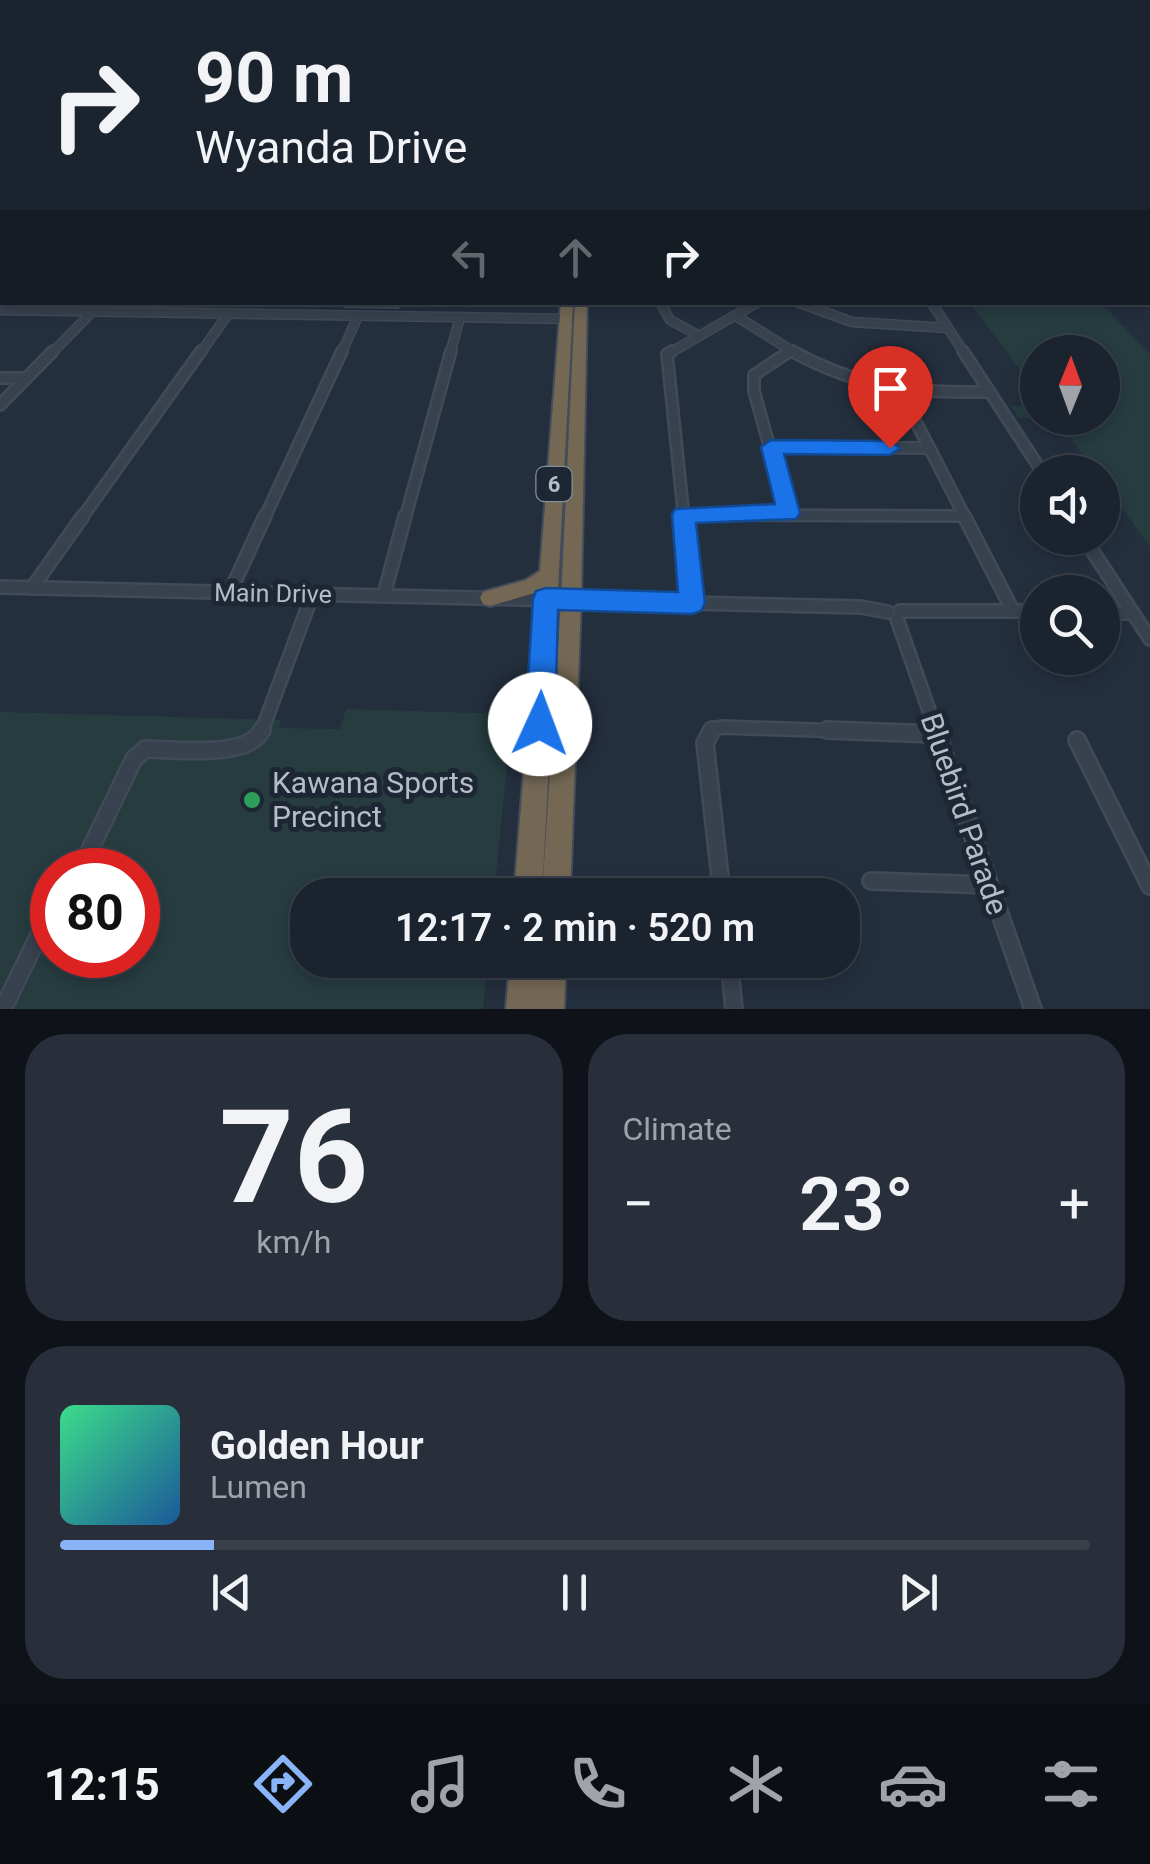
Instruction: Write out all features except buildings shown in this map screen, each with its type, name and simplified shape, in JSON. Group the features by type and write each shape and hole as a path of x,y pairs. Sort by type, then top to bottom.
{"highway":[{"name":"6","path":"529,878 573,311"},
{"name":"6","path":"556,878 554,591 573,311"},
{"path":"490,598 532,586 554,591"},
{"path":"521,1009 523,978"},
{"path":"549,1009 551,978"}],"street":[{"path":"662,305 670,320 696,334"},
{"path":"692,603 667,354 696,334 753,305"},
{"path":"802,305 828,318 873,328 948,328"},
{"path":"933,305 1031,455"},
{"path":"0,310 460,317 573,311"},
{"path":"0,404 92,312"},
{"path":"32,588 228,314"},
{"path":"230,592 358,316"},
{"path":"736,316 790,350 858,382 900,391 990,392"},
{"path":"384,596 460,317"},
{"path":"873,328 878,340"},
{"path":"788,513 754,390 754,375 790,350"},
{"path":"0,378 26,378"},
{"path":"900,391 1012,611"},
{"path":"771,447 929,448"},
{"path":"683,515 964,516"},
{"path":"1095,555 1150,640"},
{"name":"Main Drive","path":"0,587 490,598"},
{"path":"554,591 692,603 861,607 895,614 1020,611"},
{"path":"91,848 134,759 144,749 241,749 260,737 312,594"},
{"name":"Bluebird Parade","path":"895,614 1033,1009"},
{"path":"1120,614 1133,614"},
{"path":"720,878 704,743 708,732 720,727 936,734"},
{"path":"1077,740 1150,886"},
{"path":"871,881 989,886"},
{"path":"3,1009 30,953"},
{"path":"731,978 734,1009"}],"green space":[{"path":"971,305 1103,305 1150,354 1150,547 1120,506 1120,455 1083,455 1068,435 1120,435 1120,335 1020,335 1020,370"},
{"name":"Kawana Sports Precinct","path":"346,709 512,714 496,878 290,878 290,978 486,978 483,1009 0,1009 0,712 281,720 279,728 340,729"}],"place":[{"name":"Kawana Sports Precinct","path":"252,800"}],"route":[{"path":"540,724 546,599 692,603 683,515 788,513 771,447 890,448"}]}
